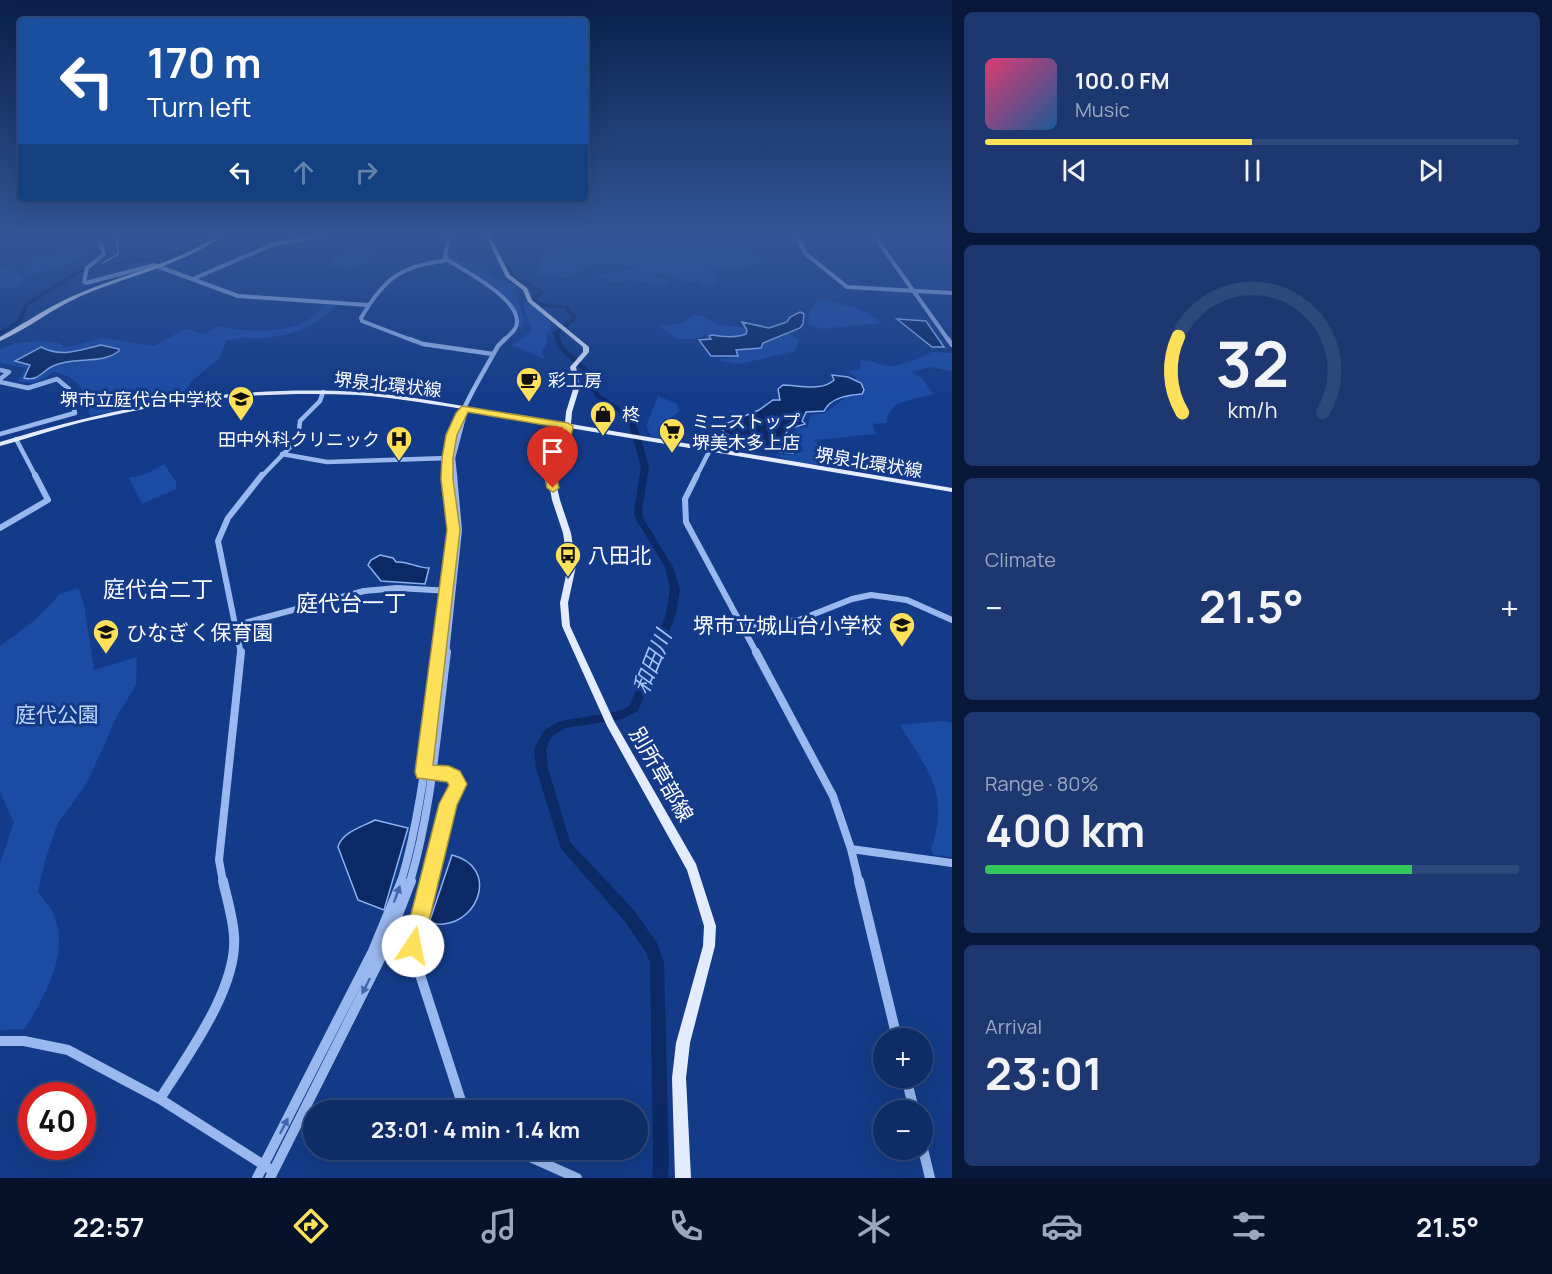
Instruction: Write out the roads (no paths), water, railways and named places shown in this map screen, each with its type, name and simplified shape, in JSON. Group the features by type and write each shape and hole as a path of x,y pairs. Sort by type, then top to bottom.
{"main road":[{"path":"0,339 80,294 94,289"},
{"name":"別所草部線","path":"525,289 530,301 586,347 586,352 573,367 577,386 569,412 564,442 548,463 567,532 573,566 563,611 566,626 610,723 692,868 710,926 709,946 683,1043 679,1078 683,1178"},
{"name":"堺泉北環状線","path":"0,444 73,423 159,404 236,395 323,392 392,397 952,490"}],"street":[{"path":"216,289 238,296 368,305"},
{"path":"378,289 361,318 364,322 423,344 494,354"},
{"path":"257,1178 269,1171 388,919 411,849 427,773 451,591 454,530 447,479 450,458 465,409 498,345 515,329 517,322 515,312 493,289"},
{"path":"881,289 952,293"},
{"path":"915,291 952,343"},
{"path":"0,370 9,372 0,381 13,388 28,389 57,379 68,386 73,394 75,412 0,434"},
{"path":"160,1099 208,1022 225,986 233,954 234,936 219,860 240,661 237,625 219,556 220,532 251,487 298,439 300,421 320,401 323,392"},
{"path":"0,528 48,500 16,439"},
{"path":"710,450 687,490 685,518 691,534 833,796 851,849 895,1028"},
{"path":"282,454 327,462 450,458"},
{"path":"237,625 364,591 397,588 451,591"},
{"path":"742,626 806,618 852,599 872,595 892,596 914,602 952,620"},
{"path":"427,773 453,776 458,784 448,804 414,937 413,952 461,1100"},
{"path":"851,849 952,863"},
{"path":"0,1041 24,1041 68,1050 160,1099 269,1171"},
{"path":"537,1160 577,1178"},
{"path":"926,1160 930,1178"}],"waterway":[{"path":"0,333 19,322 26,305 51,289"},
{"name":"和田川","path":"535,289 541,292 534,300 541,305 566,307 575,318 556,333 560,347 586,370 597,396 630,416 633,422 645,467 638,511 639,518 669,567 675,589 671,614 634,708 622,715 564,724 548,733 540,749 542,768 565,845 628,914 652,948 657,963 660,1178"}],"place":[{"name":"彩工房","path":"529,403"},
{"name":"堺市立庭代台中学校","path":"241,422"},
{"name":"柊","path":"603,437"},
{"name":"ミニストップ 堺美木多上店","path":"672,454"},
{"name":"田中外科クリニック","path":"399,462"},
{"name":"八田北","path":"568,578"},
{"name":"堺市立城山台小学校","path":"902,648"},
{"name":"ひなぎく保育園","path":"106,655"}],"district":[{"name":"庭代台二丁","path":"158,589"},
{"name":"庭代台一丁","path":"351,603"}],"park label":[{"name":"庭代公園","path":"57,714"}]}
